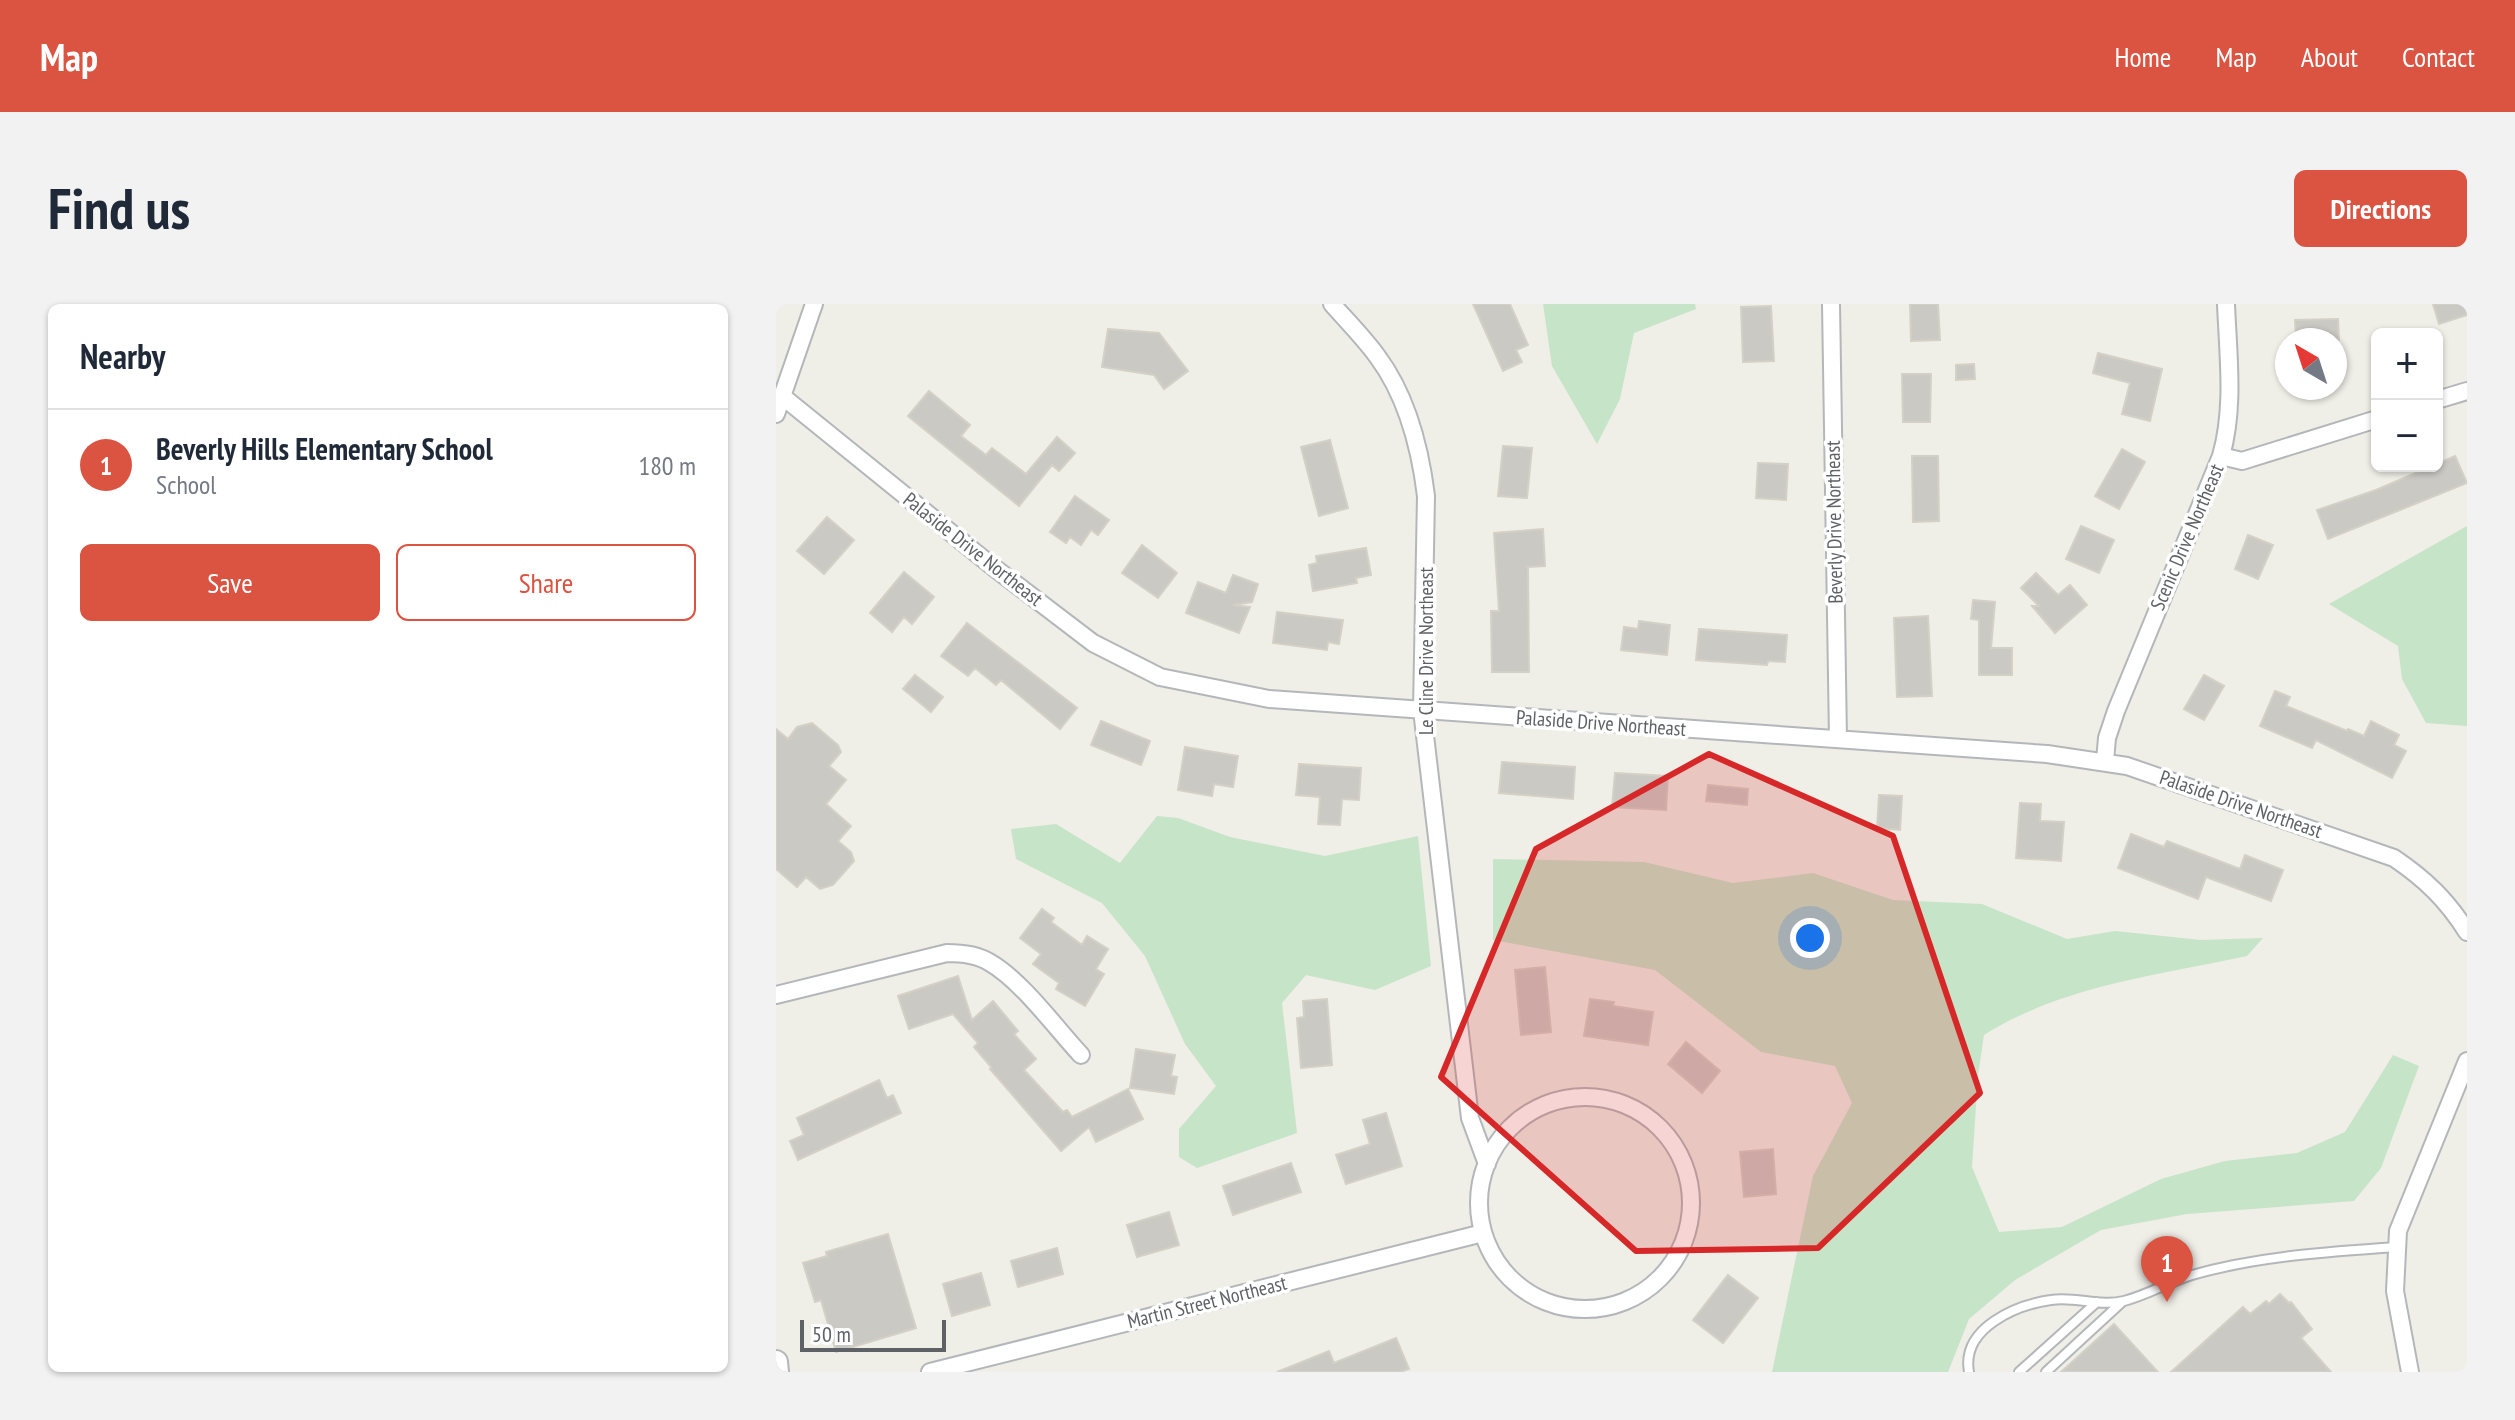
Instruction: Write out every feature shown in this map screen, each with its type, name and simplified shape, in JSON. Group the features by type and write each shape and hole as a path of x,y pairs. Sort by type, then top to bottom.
{"main road":[{"path":"776,1362 777,1372"}],"street":[{"path":"776,414 814,304"},
{"name":"Le Cline Drive Northeast","path":"1332,304 1392,378 1410,421 1422,467 1426,496 1422,710 1470,1118 1487,1164"},
{"name":"Beverly Drive Northeast","path":"1831,304 1838,739"},
{"name":"Scenic Drive Northeast","path":"2105,761 2107,738 2116,711 2221,456 2229,414 2226,304"},
{"path":"2443,398 2467,391"},
{"name":"Palaside Drive Northeast","path":"782,396 992,566 1093,643 1133,665 1181,683 1269,699 2047,754 2105,761 2394,858 2423,878 2451,906 2467,932"},
{"path":"2221,456 2242,461 2371,421"},
{"path":"776,995 947,953 964,953 987,960 1007,974 1081,1055"},
{"path":"2410,1372 2395,1291 2398,1231 2467,1061"},
{"path":"1584,1097 1609,1100 1632,1108 1653,1121 1670,1139 1683,1160 1690,1184 1691,1209 1687,1233 1677,1256 1662,1276 1628,1300 1595,1309 1574,1309 1535,1297 1503,1271 1483,1233 1480,1198 1487,1164 1507,1133 1536,1110 1559,1100 1584,1097"},
{"name":"Martin Street Northeast","path":"930,1372 1483,1233"}],"lane":[{"path":"2046,1372 2123,1302 2191,1275 2322,1252 2396,1247"},
{"path":"1969,1372 1971,1349 1982,1331 1999,1318 2022,1307 2051,1300 2123,1302"},
{"path":"2019,1372 2097,1302"}],"highlighted area":[{"path":"1709,754 1893,836 1980,1093 1818,1248 1636,1251 1441,1077 1536,849"}],"green space":[{"path":"1543,304 1695,304 1696,309 1634,333 1620,399 1597,444 1552,366"},
{"path":"2467,526 2467,726 2426,723 2402,679 2398,646 2329,604"},
{"path":"1157,816 1178,818 1230,837 1325,856 1418,836 1431,966 1375,990 1306,975 1282,1003 1297,1133 1197,1168 1179,1157 1179,1129 1216,1086 1185,1044 1145,956 1102,903 1016,859 1011,829 1056,824 1120,863"},
{"path":"1493,859 1644,862 1733,883 1813,873 1893,900 1982,904 2067,939 2115,931 2201,940 2263,938 2247,956 2078,993 2014,1018 1984,1035 1972,1167 1999,1232 2062,1227 2161,1179 2225,1161 2297,1153 2345,1132 2393,1055 2419,1066 2381,1168 2354,1201 2187,1214 2101,1230 2015,1280 1969,1319 1948,1372 1772,1372 1813,1176 1852,1103 1835,1066 1761,1052 1655,970 1493,940"}],"building":[{"path":"1473,304 1510,304 1528,345 1516,350 1522,362 1503,371"},
{"path":"1910,304 1938,304 1940,340 1911,341"},
{"path":"2433,304 2467,304 2467,315 2439,324"},
{"path":"1771,306 1774,361 1743,362 1741,307"},
{"path":"2338,319 2338,328 2295,328 2295,320"},
{"path":"1108,329 1159,333 1188,371 1164,389 1154,375 1102,367"},
{"path":"2098,353 2162,369 2150,421 2122,414 2130,383 2093,373"},
{"path":"1974,364 1975,379 1956,380 1956,365"},
{"path":"1902,374 1931,374 1930,422 1903,422"},
{"path":"929,391 970,425 961,436 986,455 992,448 1026,474 1057,437 1075,453 1059,471 1052,465 1019,506 908,416"},
{"path":"1330,440 1348,508 1319,516 1301,447"},
{"path":"1503,446 1532,448 1527,498 1498,496"},
{"path":"2122,449 2145,462 2119,509 2095,496"},
{"path":"1912,456 1938,456 1939,521 1913,522"},
{"path":"2455,456 2467,483 2328,539 2317,510 2418,472 2443,472 2443,461"},
{"path":"1758,463 1788,464 1786,500 1756,498"},
{"path":"1075,496 1109,520 1098,535 1091,530 1081,545 1070,537 1066,543 1050,532"},
{"path":"827,517 854,540 824,574 797,551"},
{"path":"2081,526 2114,540 2099,573 2066,559"},
{"path":"1543,529 1545,566 1528,567 1529,672 1492,672 1491,611 1499,611 1494,533"},
{"path":"2248,535 2273,545 2258,579 2235,569"},
{"path":"1142,545 1177,573 1158,598 1122,573"},
{"path":"1366,548 1371,575 1356,578 1357,583 1313,591 1309,565 1317,563 1316,556"},
{"path":"904,572 934,597 912,624 904,617 892,632 870,613"},
{"path":"2036,573 2058,595 2070,585 2087,605 2055,633 2032,606 2039,606 2021,588"},
{"path":"1233,575 1258,584 1252,602 1233,605 1250,607 1239,633 1186,613 1198,582 1226,593"},
{"path":"1973,600 1995,602 1991,648 2012,648 2012,675 1979,675 1979,620 1971,619"},
{"path":"1277,612 1343,620 1339,644 1328,642 1327,650 1273,643"},
{"path":"1928,616 1932,696 1897,697 1894,618"},
{"path":"1639,621 1670,625 1667,655 1621,650 1624,627 1638,629"},
{"path":"967,623 1077,708 1060,729 1001,680 996,685 975,668 968,676 941,656"},
{"path":"1699,629 1787,635 1785,662 1768,661 1767,665 1696,660"},
{"path":"915,675 943,697 931,712 903,689"},
{"path":"2204,675 2224,686 2204,720 2184,709"},
{"path":"2275,691 2290,697 2286,706 2347,731 2364,736 2371,721 2399,735 2394,745 2406,751 2392,778 2316,740 2312,748 2260,726"},
{"path":"1101,721 1150,741 1141,765 1091,745"},
{"path":"812,723 838,745 841,752 829,766 846,780 826,804 851,826 838,841 851,852 854,861 833,885 820,889 806,877 797,887 776,869 776,729 788,739 797,727"},
{"path":"1185,747 1238,756 1233,787 1214,784 1212,796 1178,790"},
{"path":"1502,762 1575,767 1573,799 1499,793"},
{"path":"1299,764 1361,768 1359,800 1342,799 1340,825 1318,824 1320,797 1296,795"},
{"path":"1615,773 1668,776 1666,810 1612,807"},
{"path":"1708,785 1748,789 1747,805 1706,801"},
{"path":"1879,795 1902,796 1900,830 1877,828"},
{"path":"2020,803 2041,804 2040,821 2064,822 2061,861 2016,858"},
{"path":"2131,834 2164,847 2167,841 2240,869 2245,855 2283,870 2271,901 2206,877 2198,899 2118,868"},
{"path":"1042,909 1054,918 1051,922 1082,945 1087,936 1108,949 1096,969 1104,974 1085,1006 1056,989 1059,983 1033,964 1041,954 1020,938"},
{"path":"1545,967 1551,1032 1521,1035 1515,970"},
{"path":"958,976 972,1020 993,1001 1018,1031 1014,1034 1036,1059 1024,1070 1063,1112 1067,1110 1072,1117 1128,1089 1143,1119 1096,1142 1089,1127 1061,1151 990,1069 974,1047 978,1043 953,1014 909,1029 898,996"},
{"path":"1327,999 1332,1065 1301,1068 1297,1018 1304,1017 1303,1001"},
{"path":"1590,999 1653,1012 1648,1045 1584,1036"},
{"path":"1686,1042 1720,1071 1702,1093 1668,1064"},
{"path":"1136,1049 1175,1055 1171,1076 1177,1077 1174,1094 1130,1088"},
{"path":"879,1080 887,1098 893,1095 901,1113 798,1160 790,1141 804,1135 797,1118"},
{"path":"1386,1113 1402,1166 1346,1184 1336,1155 1370,1144 1363,1120"},
{"path":"1773,1149 1776,1194 1744,1197 1740,1152"},
{"path":"1291,1163 1301,1192 1233,1215 1223,1186"},
{"path":"1169,1212 1179,1245 1137,1257 1127,1225"},
{"path":"888,1234 916,1328 836,1352 821,1300 815,1302 803,1263 827,1256 826,1252"},
{"path":"1057,1248 1063,1274 1018,1287 1011,1261"},
{"path":"981,1273 990,1305 952,1316 943,1284"},
{"path":"1728,1275 1758,1298 1723,1343 1693,1320"},
{"path":"2280,1294 2291,1302 2312,1329 2301,1338 2331,1372 2171,1372 2243,1307 2250,1314"},
{"path":"2114,1324 2158,1372 2061,1372"},
{"path":"1396,1338 1409,1369 1400,1372 1277,1372 1329,1351 1334,1363"}],"place":[{"name":"Beverly Hills Elementary School","path":"2167,1302"}]}
